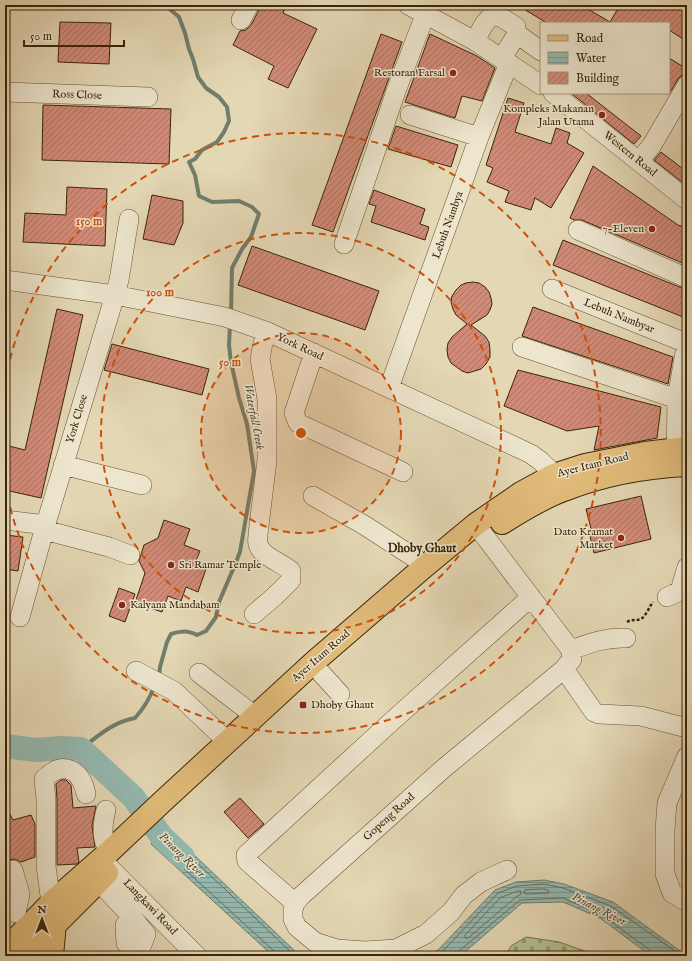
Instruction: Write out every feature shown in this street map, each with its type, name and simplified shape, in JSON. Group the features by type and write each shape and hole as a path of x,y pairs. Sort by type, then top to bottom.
{"main road":[{"name":"Ayer Itam Road","path":"5,950 105,865 165,807 228,742 314,662 476,524 521,493 559,482 624,473 681,457"},
{"name":"Ayer Itam Road","path":"165,807 483,534 524,509 559,482"},
{"name":"Ayer Itam Road","path":"24,956 49,914"},
{"path":"49,914 52,956"}],"street":[{"path":"408,5 475,41 540,84"},
{"path":"344,244 396,91 426,14"},
{"path":"475,41 488,18 498,16 516,27 517,34 540,50"},
{"name":"Lebuh Nambya","path":"389,388 479,138 505,60 517,34"},
{"path":"639,161 652,145 687,85"},
{"name":"Ross Close","path":"5,92 148,97"},
{"name":"Western Road","path":"554,94 687,200"},
{"path":"410,115 479,138"},
{"name":"York Close","path":"20,617 63,465 115,295 129,220"},
{"path":"578,230 687,278"},
{"name":"York Road","path":"5,280 115,295 225,318 250,325 531,454 543,462 559,482"},
{"name":"Lebuh Nambyar","path":"552,289 687,342"},
{"path":"254,614 291,580 291,571 286,566 264,554 258,545 267,460 267,399 260,359 263,343 268,332"},
{"path":"681,457 678,399 687,342"},
{"path":"522,347 678,399"},
{"path":"314,354 294,413 298,423 403,472"},
{"path":"63,465 142,485"},
{"path":"313,496 364,525 415,558 424,567"},
{"path":"5,520 45,527 110,546 130,555"},
{"path":"483,534 571,650 596,641 620,638"},
{"path":"667,596 680,591 687,567"},
{"path":"507,870 481,882 464,895 450,912 426,934 396,949 365,951 337,949 315,942 297,927 293,919 292,910 295,903 247,861 246,856 391,722 531,597"},
{"name":"Gopeng Road","path":"295,903 444,768 564,670 572,659 571,650"},
{"path":"564,670 594,712 599,714 641,716 687,728"},
{"path":"199,673 255,716"},
{"path":"321,673 340,694"},
{"path":"150,678 174,691 228,742"},
{"path":"687,756 667,803 665,830 666,874 672,893 687,902"},
{"path":"13,870 20,894 11,913 49,914 46,866 46,799 44,779 52,771 68,768 78,774 85,788 86,794"},
{"path":"106,810 102,824 105,865 132,917"},
{"name":"Langkawi Road","path":"105,865 197,956"}],"path":[{"path":"620,638 624,624 631,620 639,620 644,617 655,599 660,596 667,596"}],"green space":[{"path":"526,937 559,942 599,956 503,956 506,955 511,946"}],"water":[{"path":"167,829 297,953 303,956 273,956 151,844"},
{"path":"544,880 564,884 613,902 687,956 651,956 600,918 563,902 522,903 460,956 427,956 438,950 495,890 516,882"}],"building":[{"path":"260,5 287,5 283,13 317,29 288,88 268,79 274,66 233,45 240,31 246,30 251,25"},
{"path":"517,5 581,5 610,22 545,22"},
{"path":"620,5 687,5 687,33 683,39 670,31 670,22 610,22"},
{"path":"60,22 111,23 109,64 58,62"},
{"path":"381,34 402,42 333,232 312,225"},
{"name":"Restoran Farsal","path":"430,34 477,56 495,68 482,101 462,96 455,118 405,102"},
{"path":"670,59 687,69 687,74 682,75 670,92"},
{"name":"Kompleks Makanan Jalan Utama","path":"572,94 587,94 641,136 634,144"},
{"path":"508,98 524,103 515,132 551,144 556,128 570,133 567,143 584,153 551,208 535,198 531,210 505,202 509,191 487,182 493,168 486,165"},
{"path":"43,105 171,109 169,164 42,160"},
{"path":"396,126 458,145 451,167 388,149"},
{"path":"661,152 687,172 687,186 654,160"},
{"path":"593,166 678,225 687,228 687,265 582,220 574,220 570,218"},
{"path":"67,187 107,189 105,246 23,242 25,213 66,215"},
{"path":"374,190 425,209 420,224 429,227 425,240 371,222 376,206 369,204"},
{"path":"152,195 183,201 183,223 174,245 143,239"},
{"path":"563,240 687,290 687,306 683,317 553,265"},
{"path":"252,246 379,291 365,330 238,285"},
{"path":"473,282 479,283 485,287 491,298 492,304 487,315 471,325 485,336 489,342 490,357 481,369 468,373 462,371 451,363 447,350 448,343 452,337 467,324 456,315 451,302 452,296 461,285"},
{"path":"533,307 673,357 668,384 522,336"},
{"path":"57,309 83,315 41,498 5,490 5,445 25,450"},
{"path":"112,344 209,369 202,395 104,370"},
{"path":"518,370 661,407 657,438 594,450 599,426 567,431 504,406"},
{"path":"641,496 651,539 594,553 590,536 593,536 586,509"},
{"name":"Sri Ramar Temple","path":"164,520 190,529 184,545 200,551 195,563 207,566 198,592 186,587 181,601 168,596 162,612 135,603 145,573 139,561 144,545 158,538"},
{"path":"5,535 23,537 18,571 5,569"},
{"name":"Kalyana Mandabam","path":"119,588 135,594 125,622 109,616"},
{"path":"61,780 66,780 71,785 73,808 96,806 92,826 95,847 77,848 79,862 77,864 57,865 56,784"},
{"path":"240,798 264,824 248,838 224,812"},
{"path":"5,805 13,820 31,815 35,824 35,857 21,862 15,859 5,863"}],"waterway":[{"name":"Waterfall Creek","path":"165,5 179,17 198,77 206,88 219,97 227,107 229,121 224,132 217,142 202,150 195,159 189,162 195,175 199,196 212,202 239,201 252,207 259,214 251,237 242,249 232,268 231,314"},
{"name":"Waterfall Creek","path":"159,677 160,667 167,642 171,634 178,632 190,632 197,635 206,631 216,617 219,602 240,552 254,471 247,424 239,398 231,362 229,345 230,325"},
{"name":"Waterfall Creek","path":"81,749 113,726 135,718 151,695 154,686"},
{"name":"Pinang River","path":"5,746 36,750 61,748 81,749 133,797 162,837 183,857"}],"place":[{"name":"Restoran Farsal","path":"453,73"},
{"name":"Kompleks Makanan Jalan Utama","path":"602,115"},
{"name":"7-Eleven","path":"652,229"},
{"name":"Dato Kramat Market","path":"621,538"},
{"name":"Sri Ramar Temple","path":"171,565"},
{"name":"Kalyana Mandabam","path":"122,605"},
{"name":"Dhoby Ghaut","path":"303,705"}],"district":[{"name":"Dhoby Ghaut","path":"422,548"}]}
